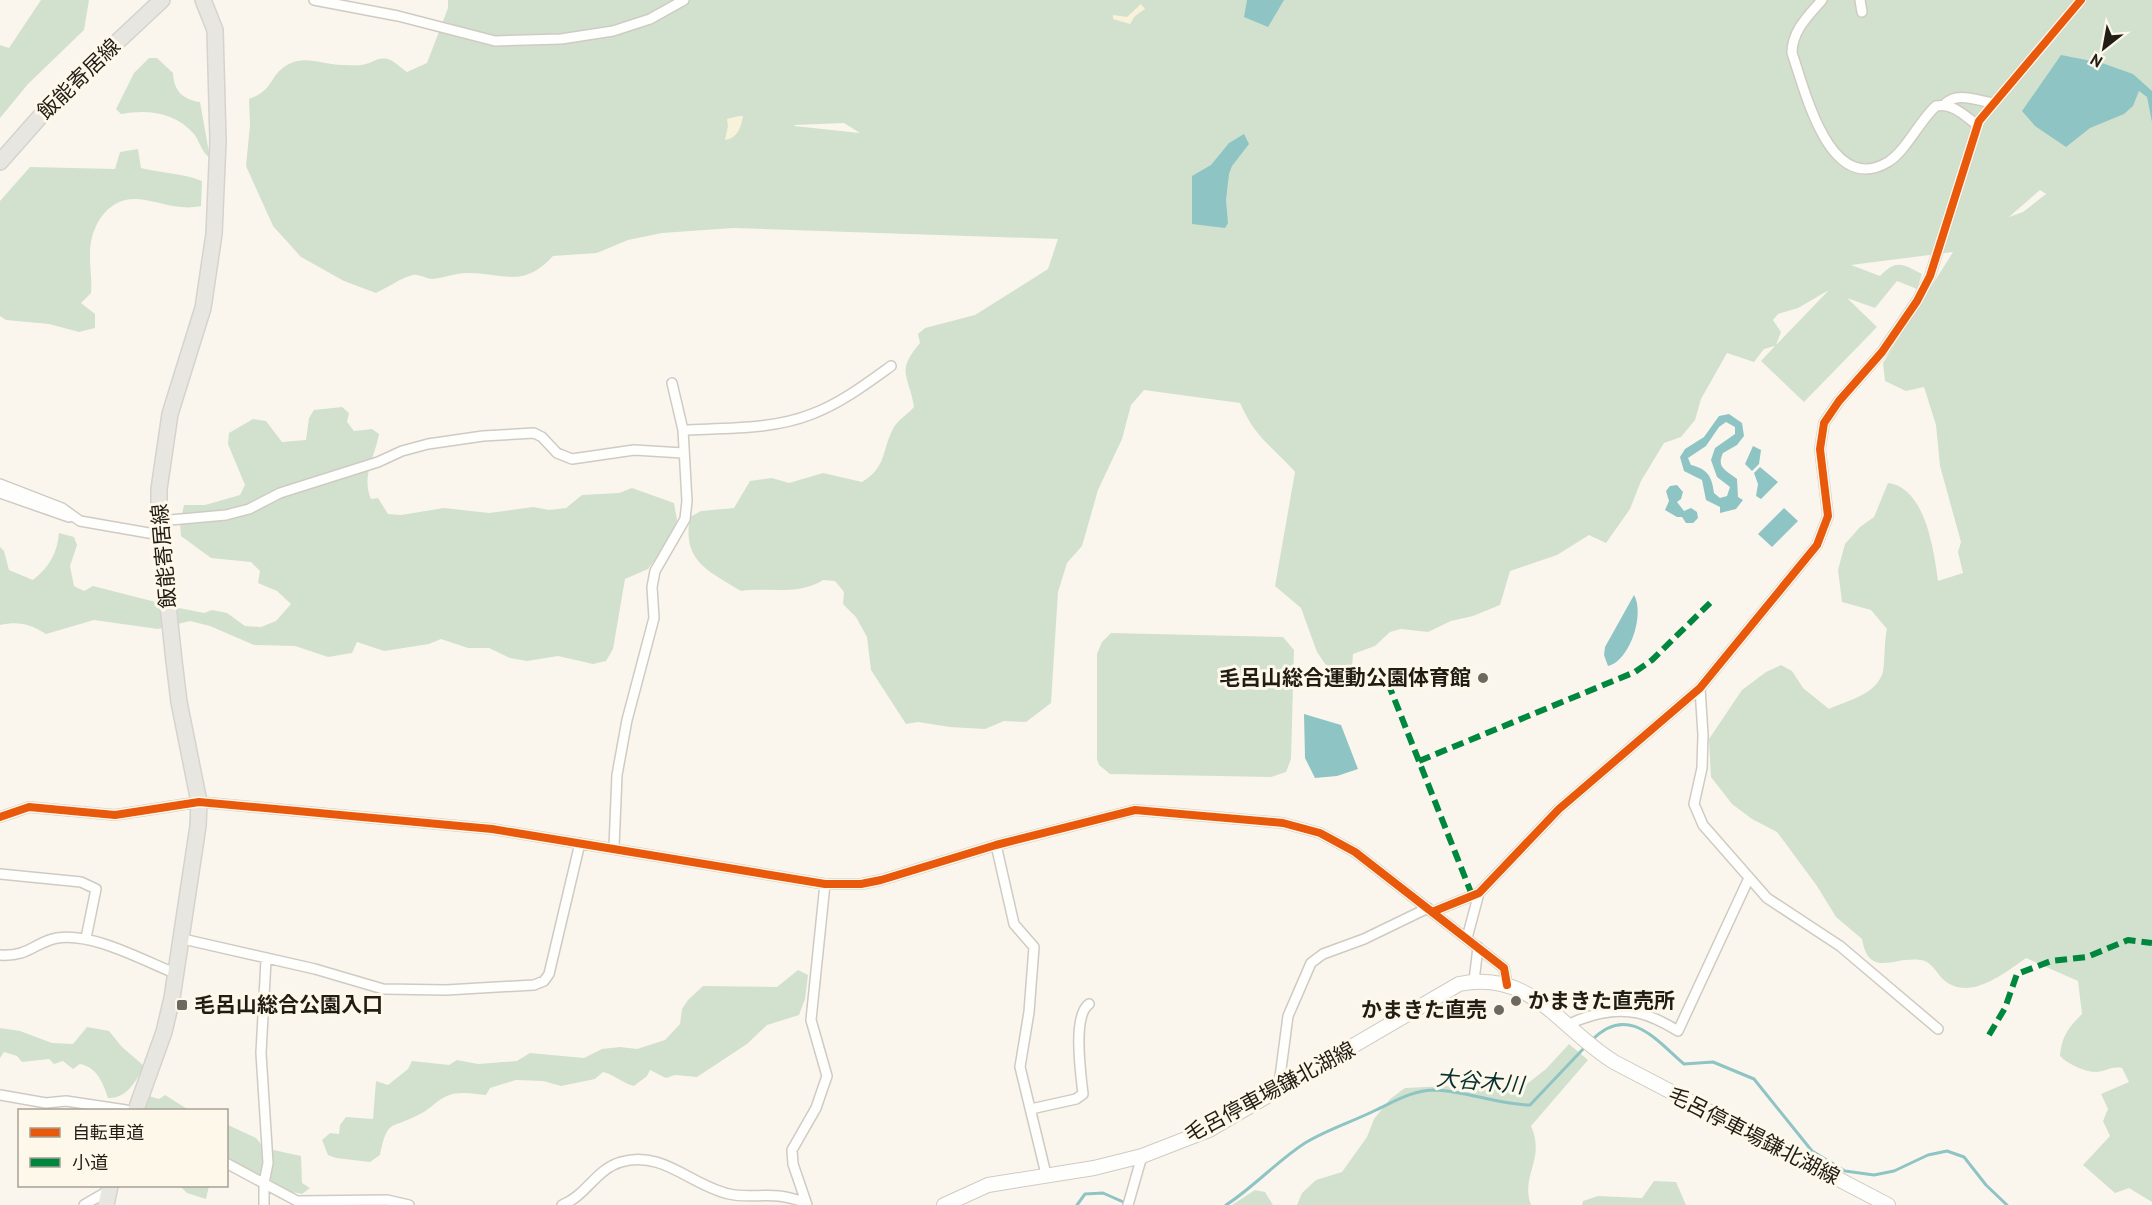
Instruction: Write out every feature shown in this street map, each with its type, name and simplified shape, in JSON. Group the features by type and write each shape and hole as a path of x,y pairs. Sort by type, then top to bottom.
{"main road":[{"name":"飯能寄居線","path":"0,162 53,102 162,0"},
{"name":"飯能寄居線","path":"136,1109 164,1032 177,974 199,802 179,702 160,528 164,446 170,414 203,308 214,234 218,141 215,30 203,0"},
{"name":"毛呂停車場鎌北湖線","path":"949,1204 988,1185 1094,1168 1142,1155 1209,1130 1278,1092 1459,984 1474,981 1507,985 1533,996 1587,1043 1631,1072 1888,1205"}],"street":[{"path":"314,0 356,7 495,41 505,41 561,39 613,31 644,22 684,0"},
{"path":"1822,0 1792,41 1792,54 1824,141 1840,159 1863,167 1889,161 1936,105 1945,104 1955,108 1977,125"},
{"path":"1860,0 1862,12"},
{"path":"1278,1092 1288,1016 1311,963 1323,954 1430,910 1479,893 1559,809 1700,688 1798,571 1822,536 1828,516 1820,449 1821,430 1839,401 1882,352 1917,301 1930,276 1977,125 2081,0"},
{"path":"1945,104 1950,99 1958,97 1994,103"},
{"path":"683,430 766,425 810,415 834,404 891,366"},
{"path":"614,847 617,775 627,720 651,638 654,618 652,586 655,571 685,519 687,501 683,430 672,383"},
{"path":"0,494 80,521 160,528 249,509 280,493 378,462 402,451 428,444 483,436 534,433 543,437 557,453 572,459 634,450 683,453"},
{"path":"0,484 62,508 80,521"},
{"path":"1700,688 1703,735 1702,768 1694,804 1703,825 1767,898 1840,946 1938,1029"},
{"path":"0,817 29,807 115,815 199,802 492,829 614,847 825,884 861,884 881,880 996,845 1135,810 1283,823 1320,833 1339,842 1504,968 1507,985"},
{"path":"183,939 267,960 315,969 383,989 523,986 544,981 554,956 580,843"},
{"path":"996,845 1014,924 1034,947 1029,1012 1020,1056 1046,1174"},
{"path":"0,874 81,882 96,889 97,896 86,938"},
{"path":"1568,1026 1599,1014 1625,1010 1646,1013 1678,1031 1749,878"},
{"path":"807,1204 793,1164 792,1150 816,1108 827,1076 811,1020 825,884"},
{"path":"1467,938 1479,893"},
{"path":"0,955 22,954 53,938 86,938 177,974"},
{"path":"1474,981 1478,947"},
{"path":"264,1205 264,1183 268,1163 261,1053 267,960"},
{"path":"1031,1109 1076,1100 1083,1094 1079,1047 1082,1013 1089,1004"},
{"path":"0,1095 46,1103 66,1101 119,1109"},
{"path":"1129,1201 1142,1155"},
{"path":"562,1205 585,1192 609,1167 636,1159 652,1159 728,1194 753,1197 778,1196 807,1204"},
{"path":"228,1164 297,1201 387,1200 410,1205"},
{"path":"84,1205 108,1194"}],"green space":[{"path":"41,0 89,0 84,30 28,84 0,118 0,45 9,48"},
{"path":"448,0 2152,0 2152,1202 2129,1188 2115,1193 2083,1165 2110,1136 2103,1121 2108,1109 2101,1094 2129,1082 2122,1068 2092,1072 2067,1062 2060,1056 2066,1033 2082,1014 2078,981 2026,958 1987,983 1964,988 1954,986 1944,980 1931,965 1924,961 1884,963 1870,959 1862,939 1836,917 1817,886 1777,832 1752,819 1732,804 1711,777 1709,739 1742,690 1766,672 1781,665 1792,671 1803,688 1829,709 1860,696 1879,680 1884,668 1887,629 1871,610 1842,602 1838,570 1845,544 1860,527 1874,517 1888,483 1901,487 1919,508 1930,537 1938,581 1963,573 1958,552 1961,542 1940,466 1936,425 1924,387 1906,391 1885,381 1883,363 1953,252 1851,265 1880,276 1895,265 1922,274 1917,289 1897,281 1875,308 1847,298 1877,327 1804,402 1761,361 1775,346 1764,349 1754,362 1727,353 1701,399 1695,420 1681,437 1664,443 1641,481 1630,509 1606,543 1589,535 1557,555 1510,571 1500,605 1473,616 1451,621 1428,632 1401,629 1390,632 1375,646 1353,654 1351,679 1336,680 1317,652 1301,608 1275,586 1295,472 1258,434 1240,403 1144,390 1131,405 1122,439 1098,490 1082,546 1067,563 1058,592 1051,703 1026,722 1004,721 985,729 918,722 906,724 871,670 867,637 856,617 843,604 844,592 835,581 823,580 804,588 741,591 700,563 690,544 688,532 690,517 701,511 734,508 750,481 772,478 789,483 823,473 862,482 870,476 880,464 894,427 914,407 906,368 912,353 920,343 918,334 925,328 975,315 1048,269 1058,239 733,228 662,233 628,240 597,253 553,256 532,273 522,276 468,273 432,279 413,275 376,293 344,281 301,257 273,226 246,166 250,125 249,99 268,87 278,72 295,61 309,60 336,65 364,65 379,59 388,59 407,72 427,63 448,8","holes":["844,123 860,133 794,126 795,125","2040,190 2046,194 2023,212 2009,217","1829,290 1776,345 1781,332 1773,320 1778,314 1798,308"]},
{"path":"149,58 157,58 173,73 175,85 180,93 188,99 200,102 210,158 194,134 178,121 151,112 121,114 116,109 134,73"},
{"path":"138,149 141,168 202,181 201,206 184,207 137,199 126,200 117,203 102,216 91,245 91,293 81,303 95,314 95,328 79,332 49,324 6,320 0,316 0,201 30,167 115,169 120,152"},
{"path":"342,407 349,413 347,422 354,431 372,429 379,434 368,474 368,491 371,499 378,498 388,514 401,515 444,508 489,513 533,507 549,510 566,508 582,495 619,493 632,488 674,503 677,520 666,544 648,569 625,579 613,649 606,661 593,664 558,656 527,661 510,658 489,648 468,648 441,639 429,644 384,651 357,642 352,653 328,657 295,646 254,645 210,626 190,621 158,629 94,620 46,634 24,624 0,625 0,547 4,551 9,570 33,580 51,560 59,533 74,537 77,545 70,566 74,586 84,591 93,586 179,608 204,613 212,610 227,613 245,626 261,627 276,621 291,604 277,591 258,583 260,571 251,562 211,558 181,536 180,523 184,505 205,505 240,495 245,485 228,444 229,433 253,419 266,421 282,442 306,440 309,418 314,410"},
{"path":"1111,633 1283,637 1294,650 1291,759 1286,772 1271,777 1110,774 1099,765 1097,759 1097,654 1102,642"},
{"path":"798,970 808,975 805,999 799,1015 767,1025 747,1044 697,1077 675,1075 666,1078 650,1070 647,1076 634,1086 603,1072 595,1079 561,1086 543,1081 516,1080 490,1088 486,1095 465,1093 450,1095 422,1113 388,1130 380,1155 370,1162 328,1155 322,1140 330,1133 339,1134 340,1125 346,1117 373,1119 376,1081 388,1085 408,1069 412,1061 449,1065 457,1060 478,1064 517,1061 530,1053 584,1058 602,1049 620,1047 637,1049 665,1040 680,1024 682,1009 688,1000 703,986 777,987"},
{"path":"87,1027 109,1031 122,1047 144,1066 130,1088 121,1096 108,1098 95,1072 80,1064 73,1069 63,1061 54,1064 49,1059 22,1062 17,1056 4,1052 0,1058 0,1028 20,1031 52,1043 73,1044"},
{"path":"1569,1044 1588,1060 1531,1126 1536,1148 1528,1185 1531,1205 1297,1205 1302,1193 1316,1180 1342,1172 1367,1137 1374,1119 1390,1099 1405,1088 1468,1085 1503,1090 1523,1087 1546,1069"},
{"path":"165,1095 187,1109 144,1109 149,1096 159,1099"},
{"path":"228,1125 256,1138 264,1148 301,1156 302,1183 310,1188 302,1194 287,1191 228,1166"},
{"path":"1654,1181 1676,1182 1686,1205 1582,1205 1583,1201 1598,1196 1642,1198"},
{"path":"181,1187 209,1187 206,1199 187,1193"},
{"path":"1255,1190 1265,1192 1273,1205 1232,1205"}],"sand":[{"path":"1141,4 1145,9 1135,16 1130,24 1113,19 1113,15 1127,17"},
{"path":"743,116 738,131 733,137 725,140 727,119"}],"water":[{"path":"1247,0 1284,0 1268,27 1244,17"},
{"path":"2061,55 2102,63 2133,74 2152,91 2152,122 2147,97 2139,91 2133,106 2124,114 2090,128 2066,147 2035,126 2022,111"},
{"path":"1244,134 1249,144 1232,166 1229,174 1226,200 1228,223 1225,228 1192,224 1192,176 1211,165 1229,143"},
{"path":"1729,414 1742,423 1744,436 1737,445 1723,453 1721,458 1723,468 1737,479 1738,497 1743,500 1736,509 1720,513 1720,507 1706,500 1702,480 1684,471 1680,457 1685,449 1704,437 1719,416","holes":["1726,422 1735,427 1735,434 1715,448 1711,460 1717,477 1730,487 1727,496 1720,498 1714,493 1712,482 1705,471 1691,465 1688,458 1706,446 1719,427"]},
{"path":"1753,446 1761,450 1759,464 1752,471 1745,464"},
{"path":"1760,467 1778,482 1761,499 1756,496 1758,484 1754,473"},
{"path":"1677,485 1683,492 1681,499 1677,502 1684,511 1691,508 1697,512 1698,518 1693,523 1686,523 1682,517 1677,517 1665,510 1669,501 1666,491 1670,486"},
{"path":"1784,508 1798,521 1772,547 1758,534"},
{"path":"1634,595 1638,613 1633,636 1623,655 1608,666 1604,655 1605,647"},
{"path":"1304,714 1341,725 1358,769 1337,776 1315,778 1305,758"}],"waterway":[{"name":"大谷木川","path":"1592,1040 1605,1029 1618,1025 1630,1025 1652,1036 1684,1064 1713,1062 1754,1079 1812,1151 1845,1171 1874,1175 1894,1171 1928,1155 1947,1151 1964,1157 1986,1185 2007,1205"},
{"name":"大谷木川","path":"1226,1205 1305,1143 1412,1094 1427,1090 1447,1091 1506,1103 1530,1105 1585,1047"},
{"name":"大谷木川","path":"1077,1205 1085,1194 1103,1193 1128,1204"}],"marked path":[{"path":"1419,761 1635,672 1652,660 1712,601"},
{"path":"1388,683 1472,895"},
{"path":"1989,1035 2005,1008 2017,974 2051,961 2087,957 2128,940 2152,943"}],"cycle path":[{"path":"1432,912 1479,893 1559,809 1700,688 1817,545 1828,516 1820,449 1824,423 1839,401 1882,352 1917,301 1930,276 1979,121 2081,0"},
{"path":"0,817 29,807 115,815 199,802 492,829 825,884 861,884 881,880 996,845 1135,810 1283,823 1320,833 1355,852 1504,968 1507,985"}],"place":[{"name":"毛呂山総合運動公園体育館","path":"1483,678"},
{"name":"かまきた直売所","path":"1516,1001"},
{"name":"毛呂山総合公園入口","path":"182,1005"},
{"name":"かまきた直売","path":"1499,1010"}]}
